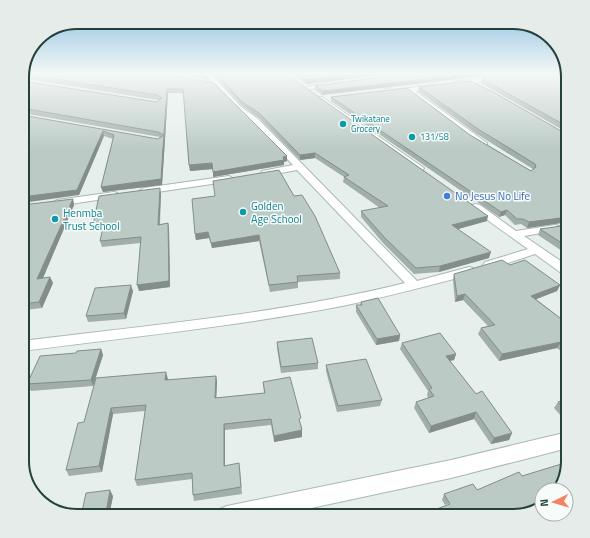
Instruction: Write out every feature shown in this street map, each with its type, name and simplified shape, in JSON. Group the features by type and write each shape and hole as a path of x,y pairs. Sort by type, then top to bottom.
{"street":[{"path":"229,99 255,121 415,286"},
{"path":"322,99 429,174"},
{"path":"422,99 473,137 492,149"},
{"path":"254,175 299,167"},
{"path":"44,204 239,178"},
{"path":"466,200 561,267"},
{"path":"515,234 561,227"},
{"path":"29,345 222,321 329,304 415,286 537,250"},
{"path":"260,509 451,469 561,442"}],"building":[{"path":"29,99 138,99 157,102 161,99 166,99 164,135 158,132 29,109"},
{"path":"184,99 230,99 287,156 283,157 284,160 213,172 212,163 189,165"},
{"path":"239,99 322,99 488,216 452,225 491,252 440,266 416,268 384,237 361,211 388,206 344,177 349,175 315,153 300,155 259,113"},
{"path":"334,99 422,99 470,135 531,171 536,167 535,164 478,129 436,99 506,99 561,131 561,218 529,222 523,219 517,219 507,210 501,212"},
{"path":"518,99 561,99 561,123"},
{"path":"29,116 158,139 164,135 161,179 101,187 114,135 103,131 77,190 29,196"},
{"path":"279,170 294,196 302,195 315,216 340,273 297,276 298,282 269,285 259,235 211,243 208,232 195,234 192,199 215,196 213,181"},
{"path":"160,188 158,225 168,223 169,281 137,285 141,237 100,241 104,223 93,225 99,196"},
{"path":"73,199 37,279 50,277 39,302 29,303 29,224 29,204"},
{"path":"561,226 561,242 540,229"},
{"path":"502,260 510,265 525,260 560,285 531,296 561,319 561,342 502,354 481,328 495,325 465,294 457,296 454,274"},
{"path":"131,285 124,313 86,316 95,288"},
{"path":"378,298 400,335 377,339 356,305 362,305 361,302"},
{"path":"440,333 456,354 446,356 476,394 482,391 512,433 494,438 476,412 431,426 416,402 434,396 429,389 432,388 402,343"},
{"path":"312,338 318,363 281,367 277,342"},
{"path":"101,349 91,380 29,384 29,380 40,356 76,353 77,351"},
{"path":"366,359 382,400 338,406 326,365"},
{"path":"166,372 165,380 216,376 215,398 265,393 263,382 290,377 301,418 299,419 302,430 274,436 271,419 224,424 224,466 239,463 241,487 193,495 192,473 135,480 146,405 111,408 99,466 66,470 78,423 84,422 96,378"},
{"path":"561,464 556,482 534,482 534,504 531,505 513,509 437,509 450,504 444,494 473,484 477,490 519,472 522,476"},
{"path":"110,490 107,509 83,509 86,493"}],"place":[{"name":"Twikatane Grocery","path":"343,124"},
{"name":"131/58","path":"412,137"},
{"name":"No Jesus No Life","path":"447,196"},
{"name":"Golden Age School","path":"243,212"},
{"name":"Henmba Trust School","path":"55,219"}]}
